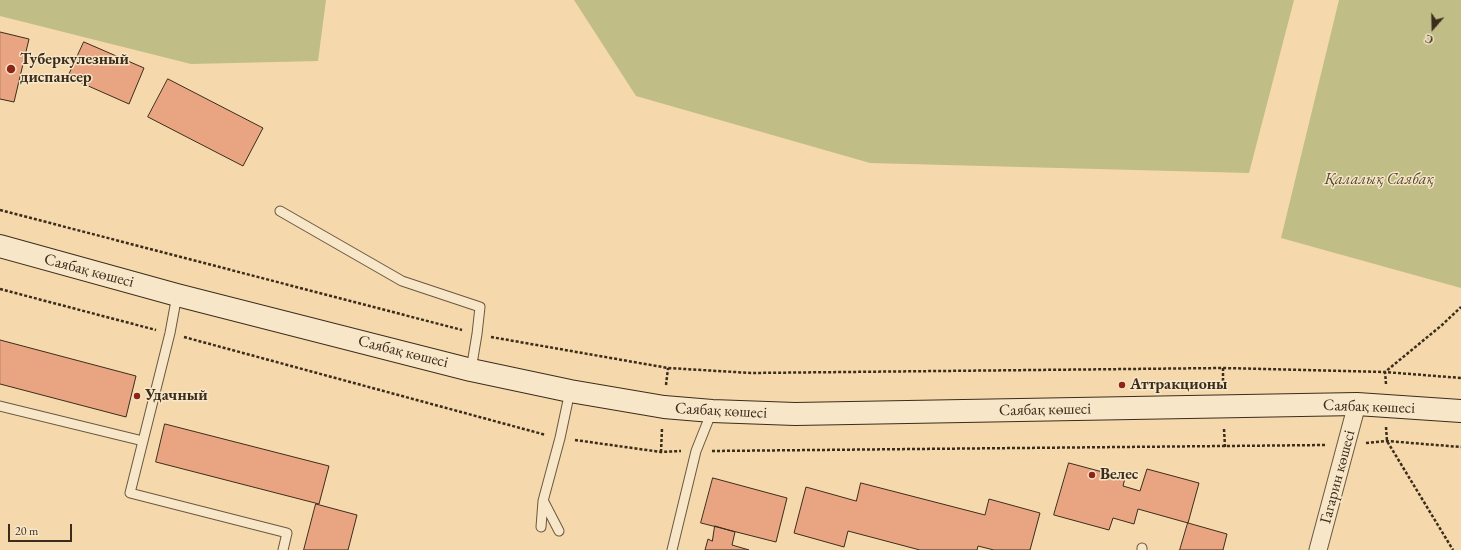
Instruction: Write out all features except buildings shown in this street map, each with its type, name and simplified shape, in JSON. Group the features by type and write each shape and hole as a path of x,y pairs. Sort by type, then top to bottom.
{"street":[{"name":"Саябақ көшесі","path":"0,246 178,295 471,370 570,391 664,407 712,411 795,414 1357,404 1461,411"},
{"name":"Гагарин көшесі","path":"1318,550 1357,404"}],"lane":[{"path":"280,211 402,281 480,307 471,370"},
{"path":"178,295 130,493 287,533 283,550"},
{"path":"541,527 543,501 560,438 570,391"},
{"path":"0,406 143,441"},
{"path":"672,550 696,451 712,411"},
{"path":"543,501 558,531"}],"path":[{"path":"0,210 477,334 668,368 751,373 1223,368 1385,372 1461,378"},
{"path":"1385,372 1442,325 1461,307"},
{"path":"1385,372 1387,441 1452,550"}],"green space":[{"path":"0,0 326,0 318,61 191,64 0,16"},
{"path":"574,0 1294,0 1249,173 870,163 636,96"},
{"name":"Қалалық Саябақ","path":"1339,0 1461,0 1461,288 1281,238"}],"place":[{"name":"Туберкулезный диспансер","path":"11,69"},
{"name":"Аттракционы","path":"1122,385"},
{"name":"Удачный","path":"137,396"},
{"name":"Велес","path":"1092,475"}]}
